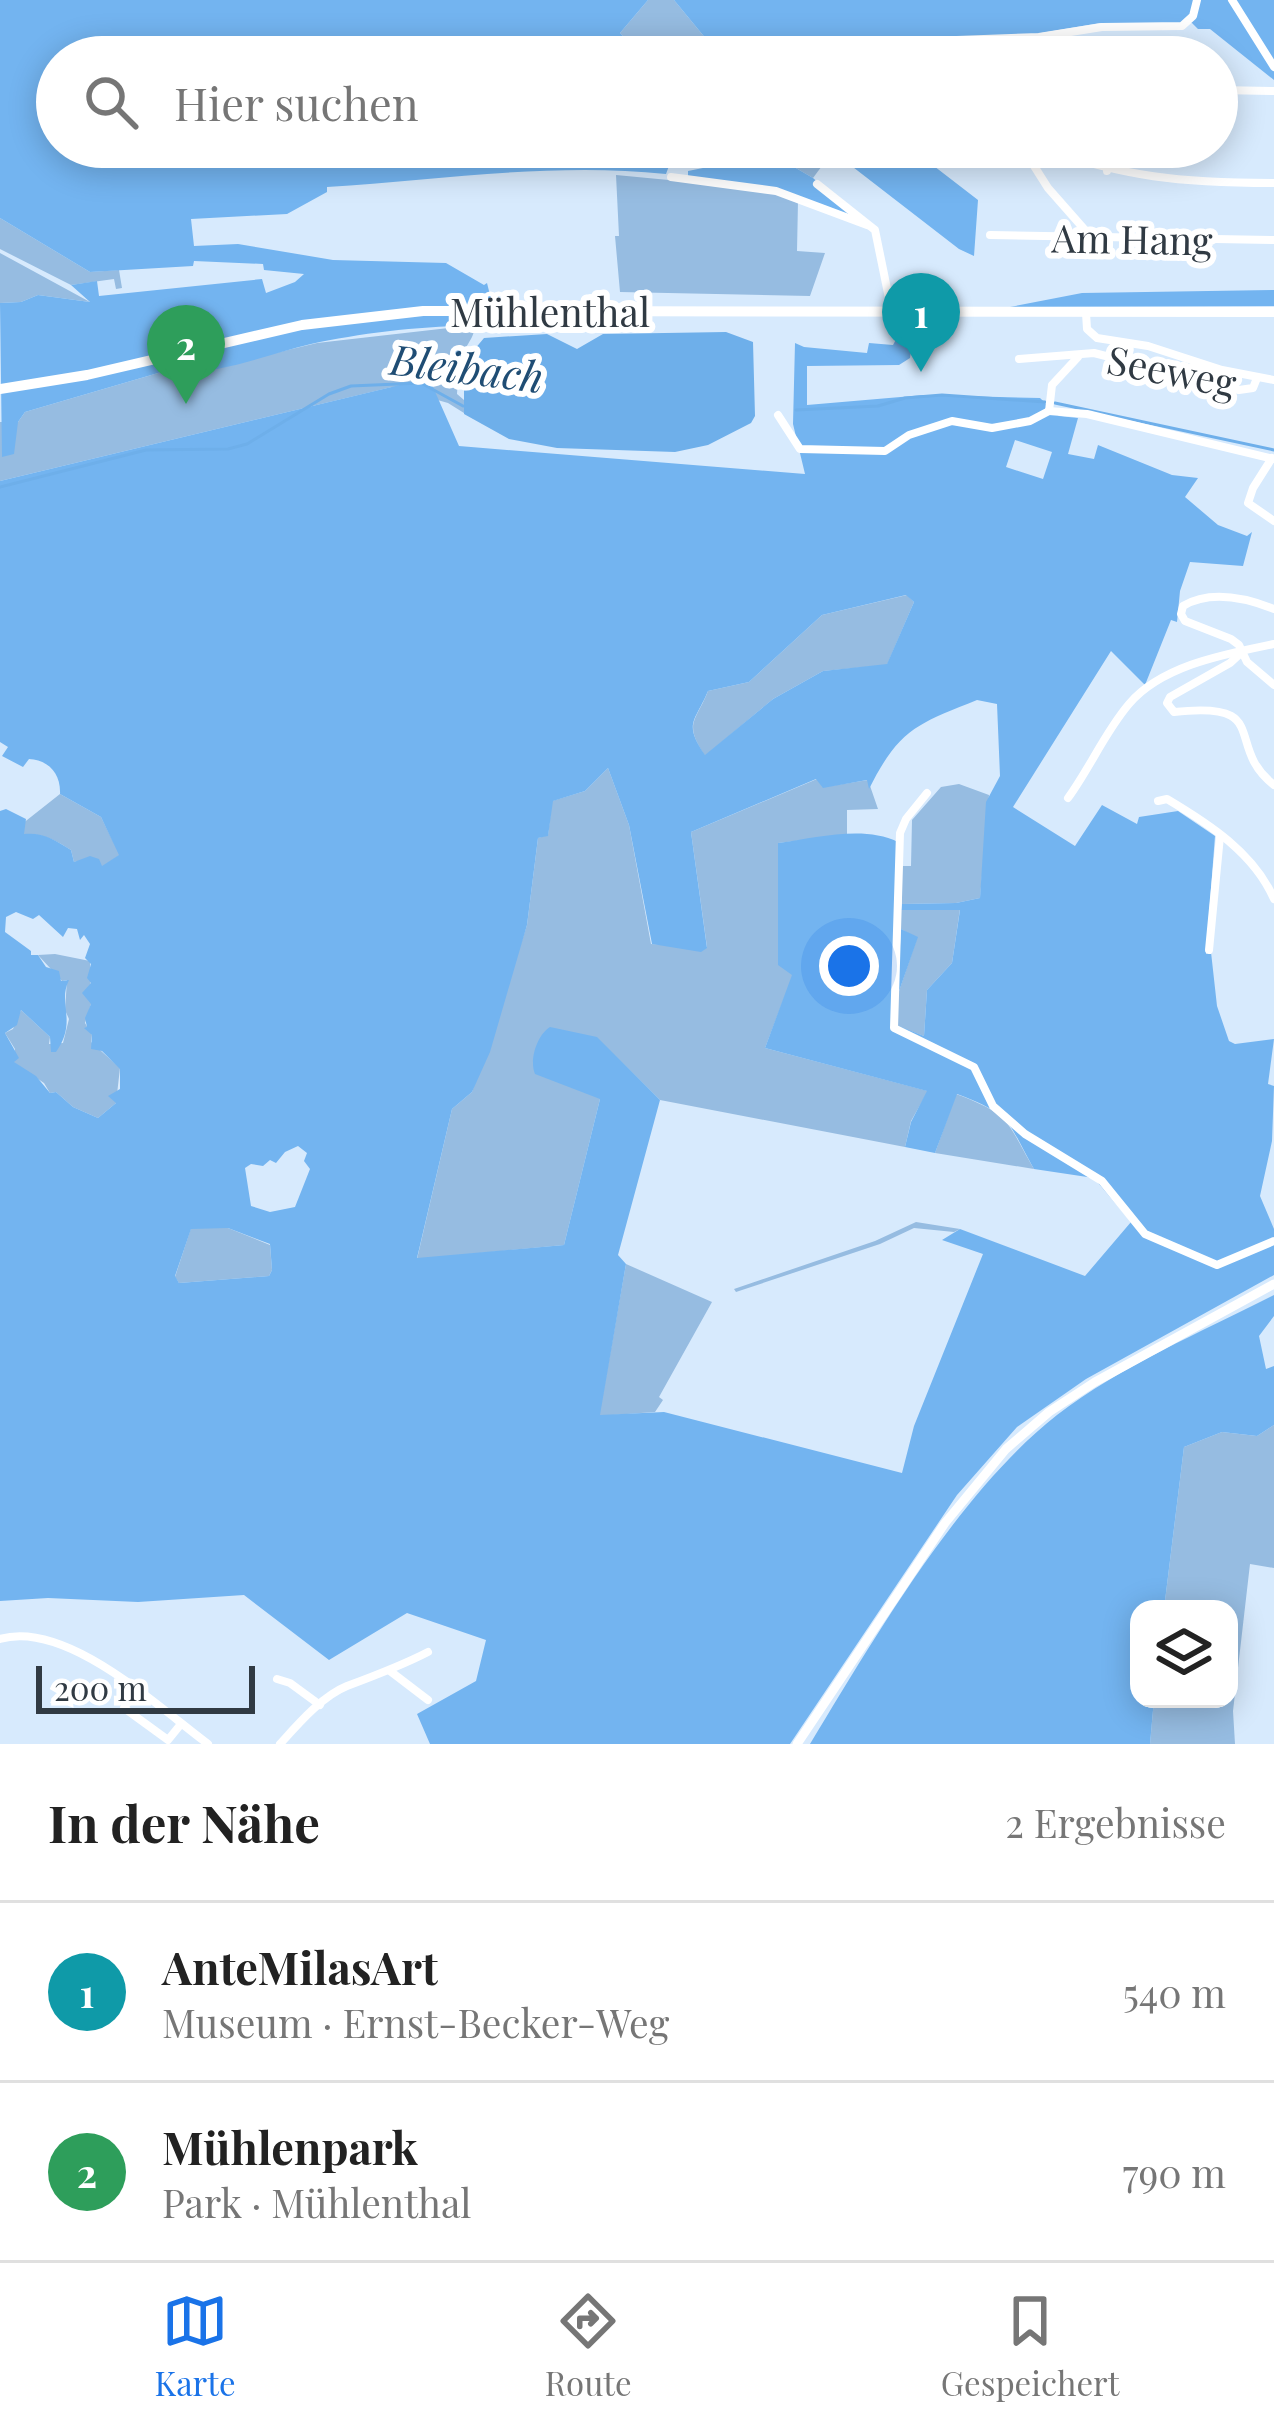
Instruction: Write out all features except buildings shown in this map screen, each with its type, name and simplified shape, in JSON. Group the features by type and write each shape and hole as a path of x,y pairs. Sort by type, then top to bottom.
{"main road":[{"name":"Mühlenthal","path":"0,389 87,375 302,325 423,310 1274,312"}],"street":[{"path":"1045,36 1102,27 1182,26 1193,16 1197,0"},
{"path":"1232,0 1274,68"},
{"path":"1238,90 1274,91"},
{"path":"1035,168 1092,238"},
{"path":"1098,168 1189,183 1274,183"},
{"path":"671,177 776,191 867,225"},
{"path":"817,184 875,230 892,313"},
{"name":"Am Hang","path":"990,236 1274,240"},
{"path":"1086,313 1088,332 1097,338 1148,346 1274,380"},
{"name":"Seeweg","path":"1049,405 1052,385 1081,355"},
{"name":"Seeweg","path":"1019,359 1106,356 1228,389 1253,388 1257,378"},
{"path":"778,415 800,449 885,451 927,428 952,421 992,428 1030,421 1049,405 1273,458 1248,503 1274,521"},
{"path":"1274,609 1235,598 1205,597 1183,606 1185,621 1231,639 1247,662 1274,685"},
{"path":"1068,798 1130,702 1155,681 1274,644"},
{"path":"1243,651 1167,703 1174,712 1222,710 1240,720 1247,729 1255,766 1274,785"},
{"path":"927,794 900,833 894,1028 974,1067 994,1106 1025,1134 1102,1181 1144,1234 1217,1264 1274,1241"},
{"path":"1158,801 1167,799 1246,856 1265,878 1274,899"},
{"path":"1209,950 1220,836"},
{"path":"797,1744 945,1523 1006,1449 1060,1404 1118,1368 1274,1284"},
{"path":"0,1639 20,1635 63,1643 208,1744"},
{"path":"280,1744 345,1687 428,1652"},
{"path":"390,1671 428,1700"},
{"path":"277,1679 320,1705"},
{"path":"135,1691 124,1708 167,1742 181,1724"}],"shaded area":[{"path":"0,0 648,0 620,33 623,36 36,36 36,168 668,168 666,174 539,171 327,187 327,192 287,214 191,219 194,246 238,244 333,260 446,263 487,283 498,327 380,332 220,368 165,371 25,412 18,422 14,454 2,457 0,303 38,295 90,302 71,285 97,281 99,296 262,279 266,293 304,274 264,270 263,264 194,261 193,266 90,272 0,218"},
{"path":"648,0 674,0 704,36 623,36 620,33"},
{"path":"674,0 1274,0 1274,80 1238,51 1238,36 1219,36 1192,23 1100,23 1000,36 704,36"},
{"path":"796,168 820,168 813,178"},
{"path":"796,168 856,217 787,193 688,179 688,171"},
{"path":"854,168 936,168 978,200 974,256"},
{"path":"616,175 753,188 798,201 797,251 825,253 810,296 620,292"},
{"path":"0,218 90,272 119,270 122,288 116,289 114,279 71,285 0,249"},
{"path":"0,253 90,302 38,295 0,303"},
{"path":"1274,290 1274,306 1010,307 1082,293"},
{"path":"475,325 458,366 457,394 464,400 464,413 448,403 392,387 0,481 0,422 18,422 25,412 165,371 187,374 317,343"},
{"path":"899,334 913,336 910,358 899,365 807,366 807,405 924,395 1040,398 1059,416 1078,418 1068,454 1094,459 1098,445 1172,475 1198,478 1185,497 1218,525 1247,536 1252,532 1243,566 1190,562 1180,591 1177,622 1171,620 1145,685 1111,651 1013,807 1075,846 1102,805 1137,824 1139,817 1178,811 1215,836 1206,954 1211,952 1217,1006 1229,1041 1274,1039 1268,1084 1274,1086 1272,1141 1260,1196 1274,1229 1274,1275 1086,1379 1017,1427 957,1495 790,1744 430,1744 417,1714 476,1681 486,1640 407,1613 329,1660 244,1595 138,1602 0,1601 0,811 6,809 26,819 24,834 43,836 71,850 74,862 90,856 102,866 119,855 101,817 60,794 56,774 48,765 29,759 23,767 2,756 8,747 0,742 0,481 429,378 459,446 805,474 793,424 795,343 867,353 869,343 893,345","holes":["1015,440 1052,452 1043,479 1006,467","906,595 914,602 887,664 823,671 773,699 705,755 693,729 708,691 749,682 822,615","977,700 997,704 1000,776 986,802 980,898 902,904 901,910 960,910 952,963 927,990 924,1036 891,1023 898,842 870,834 840,834 778,843 778,965 792,975 765,1048 927,1091 905,1147 935,1153 957,1094 975,1101 1006,1121 1034,1169 1094,1178 1131,1222 1085,1276 960,1229 942,1240 983,1254 914,1426 902,1473 664,1412 600,1415 626,1264 618,1255 660,1100 597,1037 550,1027 534,1055 535,1074 600,1099 564,1245 417,1258 452,1109 472,1092 490,1052 527,925 538,838 548,836 553,801 585,791 608,768 629,825 652,944 701,952 707,948 691,832 816,779 823,788 867,780 869,789 890,753 924,723","16,912 33,919 39,915 63,937 68,928 77,929 80,940 84,935 90,944 85,958 91,964 87,978 91,983 82,993 91,1004 84,1028 92,1035 91,1049 102,1051 120,1069 120,1089 108,1096 116,1103 98,1118 73,1107 56,1092 50,1093 36,1076 14,1062 19,1058 5,1033 17,1025 21,1010 50,1037 51,1052 56,1052 66,1031 69,980 61,981 59,971 46,967 38,955 31,955 5,932 6,917","298,1146 307,1153 304,1161 310,1169 295,1207 270,1212 251,1206 245,1168 270,1160 276,1163","228,1228 270,1244 269,1276 179,1283 175,1276 191,1229"]},
{"path":"907,595 914,602 887,665 823,671 773,699 705,756 693,729 708,691 749,682 822,615"},
{"path":"608,768 629,825 651,944 707,947 691,832 817,779 824,787 868,780 878,809 847,810 847,835 778,843 793,975 765,1048 928,1091 911,1121 905,1147 660,1100 597,1038 600,1099 564,1245 417,1259 452,1109 472,1092 527,925 538,838 548,835 552,801 585,791"},
{"path":"959,784 989,795 980,898 902,904 902,866 911,866 912,820 941,787"},
{"path":"60,794 101,817 120,855 102,867 74,862 71,850 60,843 24,835 22,824"},
{"path":"960,909 952,963 927,990 924,1036 897,1026 897,997 917,938 901,929 901,910"},
{"path":"901,929 918,937 897,997"},
{"path":"38,955 90,961 91,1004 85,1023 91,1042 120,1068 116,1103 98,1118 73,1107 56,1092 50,1093 44,1083 13,1062 15,1049 5,1033 13,1029 21,1010 50,1037 49,1044 63,1043 69,1019 67,980 62,981"},
{"path":"956,1094 1006,1121 1034,1169 935,1153"},
{"path":"916,1222 960,1229 914,1228 880,1244 734,1289 875,1241"},
{"path":"191,1228 228,1228 270,1245 269,1276 179,1283 175,1277"},
{"path":"626,1264 712,1302 655,1412 599,1416"},
{"path":"1274,1295 1274,1316 1259,1336 1266,1369 1274,1366 1274,1425 1257,1436 1222,1432 1184,1447 1165,1600 1130,1600 1130,1708 1153,1708 1150,1744 810,1744 921,1568 986,1484 1057,1415 1163,1350"},
{"path":"1274,1425 1274,1568 1250,1564 1238,1668 1238,1600 1165,1600 1184,1447 1222,1432 1257,1436"},
{"path":"1153,1708 1233,1708 1235,1744 1150,1744"}],"water":[{"path":"726,332 753,342 755,416 751,423 708,445 675,452 557,448 509,439 464,414 464,362 484,338 547,334 577,349 603,334"}],"waterway":[{"name":"Bleibach","path":"0,487 146,450 228,449 247,444 329,394 351,386 421,383 463,406"},
{"name":"Bleibach","path":"796,410 878,406 942,395 1045,402"},
{"name":"Bleibach","path":"1055,403 1274,450"}],"place":[{"name":"AnteMilasArt","path":"921,372"},
{"name":"Mühlenpark","path":"186,404"}]}
